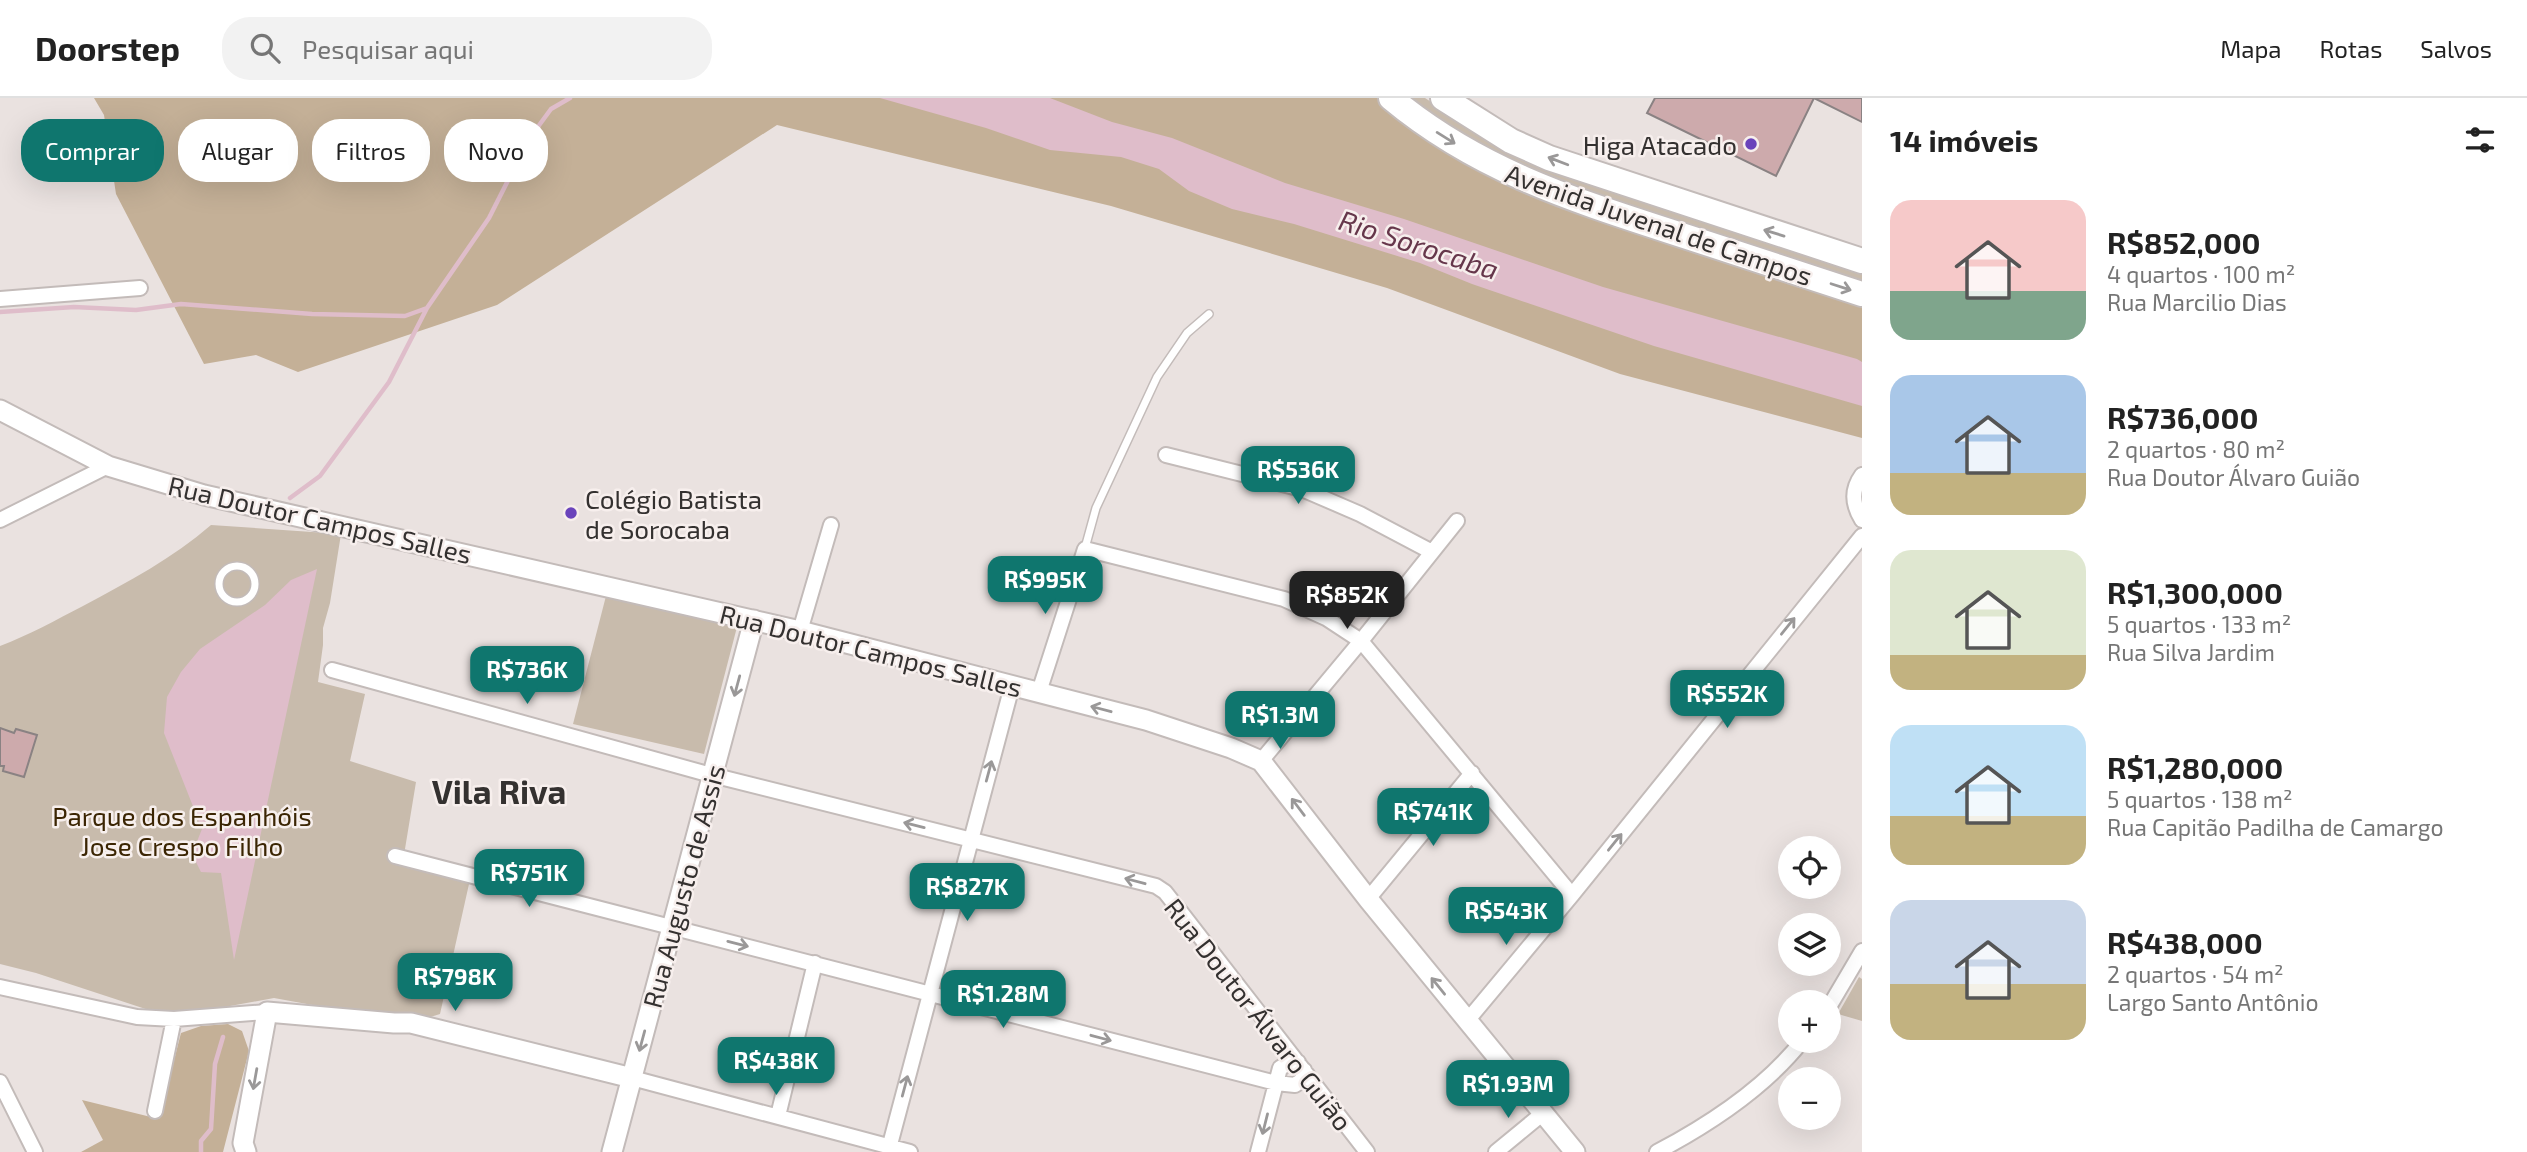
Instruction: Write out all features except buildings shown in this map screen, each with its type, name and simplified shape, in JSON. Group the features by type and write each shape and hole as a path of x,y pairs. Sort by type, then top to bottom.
{"highway":[{"name":"Avenida Juvenal de Campos","path":"1391,98 1440,135 1485,162 1558,194 1862,294"},
{"name":"Avenida Juvenal de Campos","path":"1443,98 1511,141 1561,162 1862,261"}],"main road":[{"name":"Rua Doutor Campos Salles","path":"0,410 108,466 204,495 800,631 1146,720 1231,748 1261,761 1368,900 1575,1152"},
{"name":"Rua Augusto de Assis","path":"612,1152 754,620"},
{"path":"245,1151 243,1143 267,1012 411,1023 632,1078"}],"street":[{"path":"0,299 140,288"},
{"path":"1166,455 1302,489 1360,514 1432,551"},
{"path":"0,520 108,466"},
{"path":"1862,475 1853,499 1862,520"},
{"path":"1261,761 1362,641 1457,521"},
{"path":"800,631 831,525"},
{"path":"1466,1021 1572,895 1862,536"},
{"path":"1039,692 1085,549 1284,600 1326,618 1362,641 1572,895"},
{"name":"Rua Doutor Álvaro Guião","path":"332,670 713,775 1156,886 1165,892 1367,1152"},
{"path":"889,1149 1012,686"},
{"path":"1368,900 1472,774"},
{"path":"395,856 1276,1083 1295,1085 1301,1080 1301,1066"},
{"path":"1839,990 1862,951"},
{"path":"778,1116 816,963"},
{"path":"0,987 137,1017 174,1019 267,1012"},
{"path":"155,1111 174,1019"},
{"path":"1657,1152 1757,1088 1792,1053"},
{"path":"632,1078 778,1116 889,1149 910,1152"},
{"path":"0,1082 36,1152"},
{"path":"1258,1152 1276,1083"},
{"path":"1496,1152 1542,1114"},
{"path":"1665,1152 1678,1141"}],"lane":[{"path":"1085,549 1096,509 1157,377 1187,333 1209,314"},
{"path":"246,567 254,576 253,593 243,601 231,601 222,594 220,576 228,568 246,567"}],"green space":[{"path":"1404,98 1425,98 1445,111 1862,266 1862,283 1608,202 1479,148"},
{"name":"Parque dos Espanhóis Jose Crespo Filho","path":"211,525 341,534 330,603 323,628 318,682 365,694 350,761 416,782 403,861 469,884 440,1014 411,1023 274,998 170,1017 36,973 0,964 0,646 133,579 166,559"},
{"path":"606,596 737,627 704,754 573,724"},
{"path":"1859,977 1862,979 1862,1021 1841,1015 1841,1009"}],"shaded area":[{"path":"94,98 1377,98 1399,117 1862,303 1862,438 1620,374 1387,288 1111,206 777,125 497,305 298,372 256,355 204,364 116,194 114,182 164,182 164,119 105,119"},
{"path":"228,1024 242,1031 249,1051 223,1152 81,1152 103,1140 82,1100 159,1119 181,1033 201,1026"}],"water":[{"name":"Rio Sorocaba","path":"880,98 1050,98 1112,122 1172,138 1285,183 1404,219 1603,287 1857,359 1862,362 1862,406 1654,346 1472,284 1420,263 1294,224 1232,209 1189,191 1159,169 1121,157 1050,150 986,128"},
{"path":"317,569 234,960 221,873 201,872 192,854 202,829 164,733 167,697 181,672 200,649 265,605 291,580"}],"waterway":[{"path":"290,498 320,476 389,382 427,308 489,218 529,139 551,109 570,98"},
{"path":"0,312 74,307 136,310 181,304 312,314 405,316 427,308"},
{"path":"201,1152 201,1141 211,1129 215,1064 223,1037"}],"place":[{"name":"Higa Atacado","path":"1751,144"},
{"name":"Colégio Batista de Sorocaba","path":"571,513"}],"district":[{"name":"Vila Riva","path":"499,791"}]}
